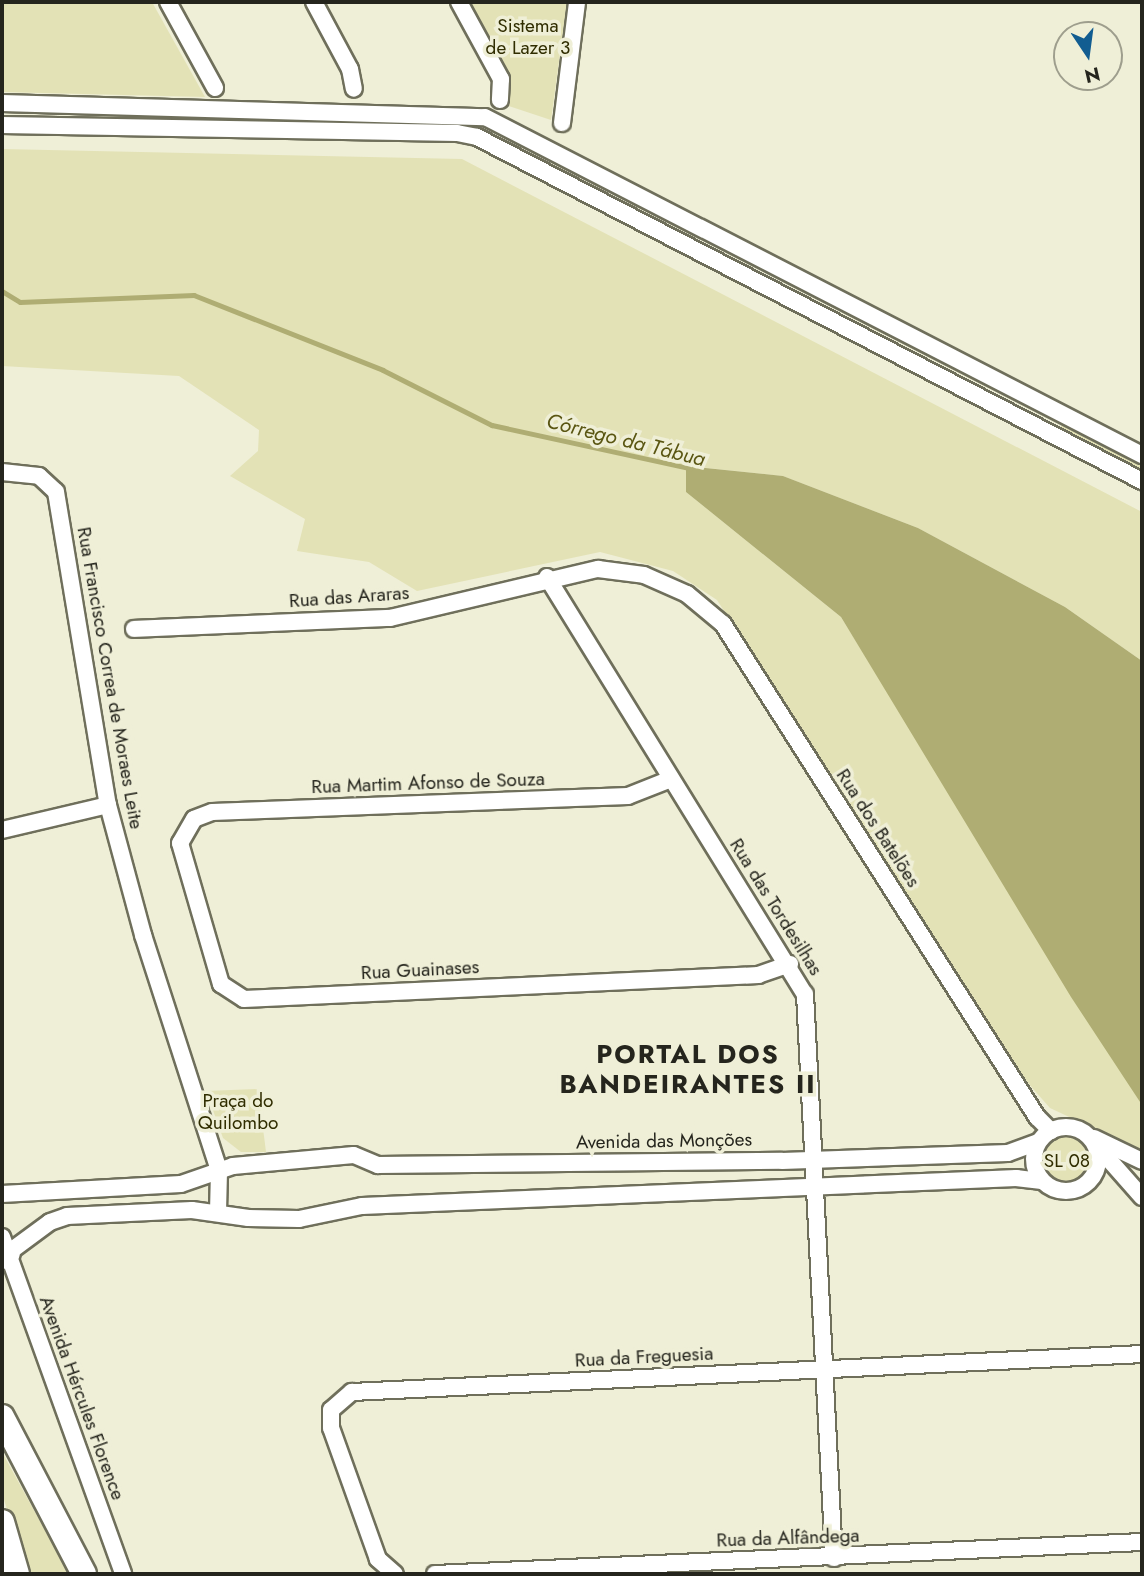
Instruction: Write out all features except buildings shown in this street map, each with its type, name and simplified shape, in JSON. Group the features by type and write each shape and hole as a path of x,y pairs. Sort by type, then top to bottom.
{"main road":[{"path":"2,1417 84,1574"},
{"path":"2,1522 17,1574"}],"street":[{"path":"168,2 215,88"},
{"path":"314,2 350,69 354,89"},
{"path":"458,2 501,79 500,100"},
{"path":"562,122 577,2"},
{"path":"2,103 470,114 492,120 1061,410 1142,455"},
{"path":"358,132 360,113"},
{"path":"2,125 457,133 500,146 1142,481"},
{"path":"1047,431 1061,410"},
{"name":"Rua Francisco Correa de Moraes Leite","path":"2,472 39,476 56,492 108,805 143,934 219,1171 218,1212"},
{"name":"Rua das Araras","path":"134,629 390,618 547,577 598,569 645,575"},
{"name":"Rua dos Batelões","path":"645,575 687,594 723,624 1037,1117 1051,1131"},
{"name":"Rua das Tordesilhas","path":"547,577 671,779 790,964 805,994 821,1369 834,1558"},
{"name":"Rua Martim Afonso de Souza","path":"187,825 212,812 628,796 671,779"},
{"path":"2,830 108,805"},
{"name":"Rua Guainases","path":"187,825 180,843 218,975 227,991 244,999 758,975 790,964"},
{"path":"1042,1181 1034,1158 1038,1142 1051,1131 1067,1127 1142,1162"},
{"path":"1091,1138 1142,1197"},
{"path":"1091,1138 1099,1156 1094,1176"},
{"name":"Avenida das Monções","path":"2,1194 181,1184 219,1171 354,1156 378,1165 814,1160 1008,1153 1038,1142"},
{"path":"4,1249 50,1222 67,1216 218,1212 248,1219 299,1219 362,1206 1016,1178 1042,1181 1057,1190 1072,1191 1094,1176 1118,1172 1142,1162"},
{"name":"Avenida Hércules Florence","path":"4,1249 123,1574"},
{"name":"Rua da Freguesia","path":"392,1573 378,1559 331,1428 331,1410 343,1395 361,1391 1142,1354"},
{"name":"Rua da Alfândega","path":"435,1574 1142,1542"}],"green space":[{"path":"2,2 152,2 205,97 2,92"},
{"name":"Sistema de Lazer 3","path":"469,2 567,2 551,120 506,105 507,75"},
{"path":"2,149 462,159 1142,512 1142,661 1065,607 918,528 783,476 687,466 686,492 841,617 1142,1105 1142,1151 1050,1108 1027,1082 717,600 673,571 600,552 417,591 369,562 297,551 305,519 230,476 258,451 259,430 179,376 2,366"},
{"path":"1063,422 1142,462 1142,475 1060,430"},
{"name":"Praça do Quilombo","path":"258,1089 266,1152 241,1152 223,1138 206,1091"},
{"name":"SL 08","path":"1067,1136 1085,1143 1092,1161 1085,1179 1067,1186 1049,1179 1042,1161 1049,1143"},
{"path":"2,1452 69,1574 27,1574 2,1493"}],"shaded area":[{"path":"686,466 783,476 918,528 1065,607 1142,661 1142,1105 1071,997 841,617 686,492"}],"waterway":[{"name":"Córrego da Tábua","path":"2,291 20,302 194,295 383,370 492,425 690,468"}],"district":[{"name":"PORTAL DOS BANDEIRANTES II","path":"688,1070"}]}
